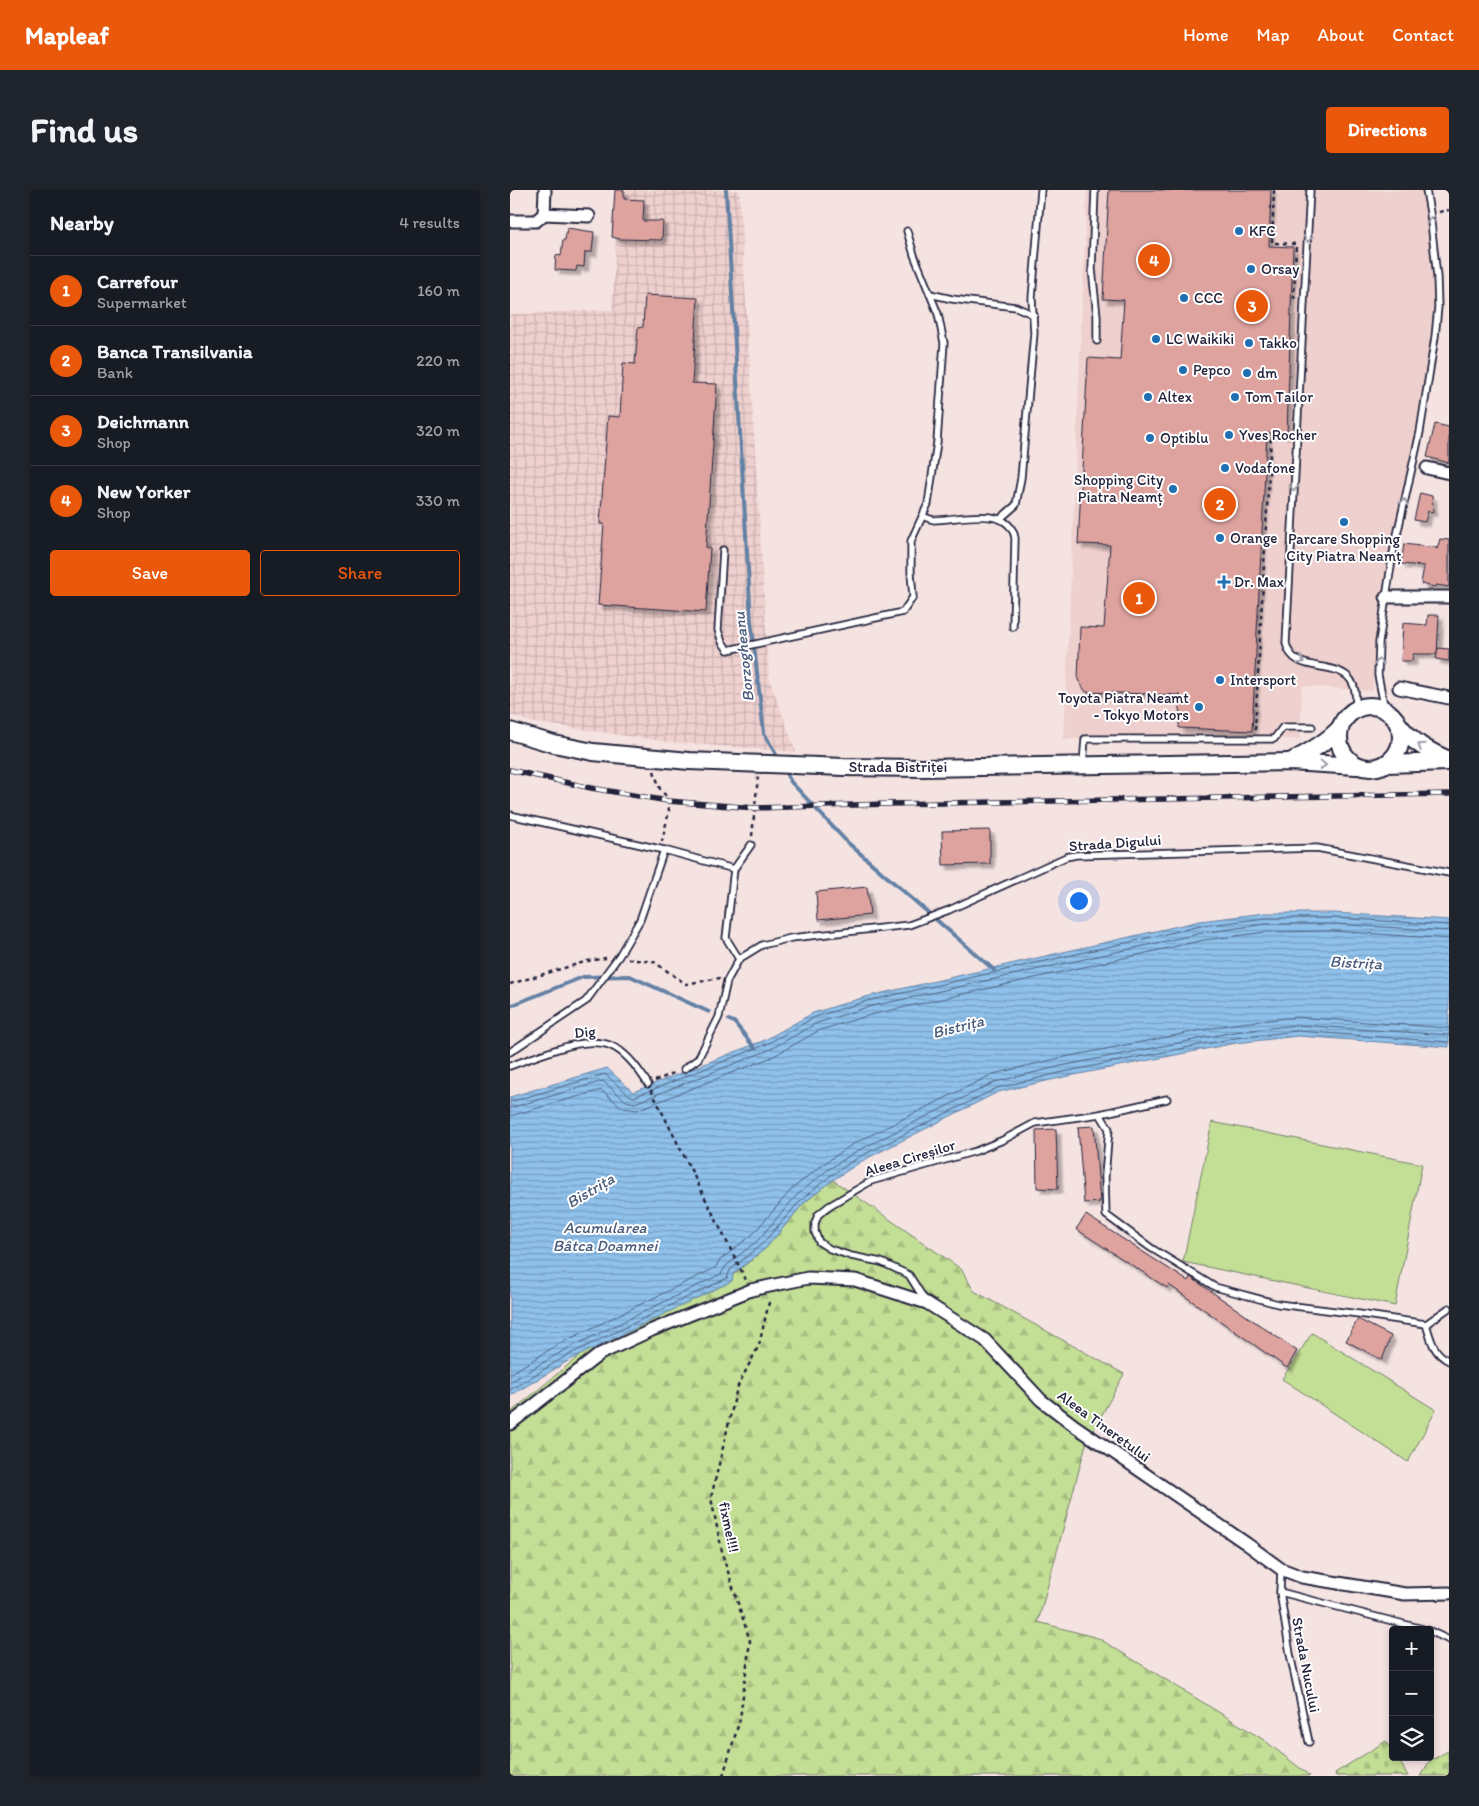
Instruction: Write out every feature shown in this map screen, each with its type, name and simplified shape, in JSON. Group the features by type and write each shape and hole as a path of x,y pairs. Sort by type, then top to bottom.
{"main road":[{"path":"1398,724 1400,742 1398,750 1386,764 1376,768 1356,766 1343,754 1338,737 1340,728 1348,715 1355,710 1365,707 1375,707 1385,710 1392,716 1409,738 1431,753 1449,761"},
{"name":"Strada Bistriței","path":"1290,762 1331,738 1340,728"},
{"name":"Strada Bistriței","path":"510,731 554,744 593,752 651,759 760,764 922,768 1290,762 1356,766"},
{"path":"1386,764 1449,761"}],"street":[{"path":"544,214 546,190"},
{"path":"510,221 536,221 544,214 590,216"},
{"path":"1427,468 1449,474"},
{"path":"1386,597 1449,597"},
{"path":"1399,688 1449,698"},
{"name":"Aleea Tineretului","path":"510,1424 600,1354 652,1330 751,1290 773,1287 808,1278 855,1280 927,1303 986,1340 1041,1400 1075,1426 1247,1544 1280,1569 1302,1577 1405,1594 1449,1593"}],"lane":[{"path":"1000,519 1016,505 1021,478 1034,333 1032,298 1041,190"},
{"path":"1095,190 1092,269 1098,341"},
{"path":"1310,190 1286,643 1287,651 1301,663 1333,670 1348,676 1357,696 1355,710"},
{"path":"1385,710 1378,675 1379,642 1397,538 1420,432 1438,307 1437,277 1426,190"},
{"path":"723,550 718,630 722,642 728,650 903,612 913,597 911,541 928,504 937,442 944,343 938,314 914,255 907,231"},
{"path":"930,294 952,299 1016,307 1034,315"},
{"path":"922,516 933,520 985,517 1000,519 1008,523 1014,531 1015,538 1013,627"},
{"path":"1083,765 1084,739 1274,739 1283,728 1312,726"},
{"path":"510,816 664,850 734,869"},
{"path":"684,1069 698,1059 719,1017 729,978 738,959 726,938 734,869 751,845"},
{"name":"Strada Digului","path":"738,959 762,945 790,938 916,923 1066,857 1076,855 1317,848 1449,873"},
{"path":"510,1052 586,1001 619,956 640,920 664,850"},
{"name":"Dig","path":"510,1066 578,1042 597,1041 608,1044 618,1050 640,1071 648,1084"},
{"name":"Aleea Cireșilor","path":"927,1303 909,1275 881,1262 851,1256 830,1249 819,1242 815,1232 818,1215 828,1206 871,1182 976,1151 1036,1123 1100,1114 1167,1099"},
{"path":"1100,1114 1109,1129 1105,1176 1106,1215 1151,1248 1215,1287 1278,1304 1426,1324 1449,1308"},
{"path":"1426,1324 1439,1356 1449,1360"},
{"name":"Strada Nucului","path":"1280,1569 1280,1592 1290,1654 1309,1742"},
{"path":"1280,1592 1413,1626"},
{"path":"1434,1632 1449,1640"}],"path":[{"path":"1274,190 1272,243 1296,244 1294,302"},
{"path":"1255,739 1270,436 1289,436 1289,427"},
{"path":"651,759 660,789 667,797 669,811 662,838 664,850"},
{"path":"751,845 760,764"},
{"path":"510,984 588,961 619,956 654,962 686,984 717,978 729,978"},
{"path":"684,1069 648,1084 751,1290"},
{"name":"fixme!!!!","path":"723,1776 740,1719 750,1641 723,1556 711,1498 737,1388 759,1345 773,1287"}],"shaded area":[{"path":"619,190 739,190 769,678 796,752 669,742 531,722 510,715 510,314 612,310"},
{"path":"1087,190 1427,190 1439,292 1425,416 1372,691 1302,686 1300,739 1064,739"}],"green space":[{"path":"1212,1122 1422,1164 1395,1306 1183,1262"},
{"path":"833,1180 961,1269 974,1291 1124,1374 1086,1444 1038,1622 1098,1638 1264,1740 1310,1776 510,1776 510,1413 591,1346 734,1274 766,1248 804,1203"},
{"path":"1312,1333 1436,1410 1408,1462 1282,1379"},
{"path":"1386,1741 1389,1745 1389,1761 1399,1761 1408,1776 1336,1776 1335,1773"},
{"path":"1448,1751 1449,1776 1420,1776 1430,1761 1434,1761 1434,1759"}],"water":[{"path":"1265,913 1334,913 1449,920 1449,1047 1298,1036 1236,1043 998,1092 862,1161 833,1180 804,1203 766,1248 733,1274 732,1281 568,1361 510,1396 510,1097 607,1068 633,1092 765,1040 813,1013 865,997 1200,921"}],"building":[{"path":"615,190 624,190 624,199 644,200 643,221 663,221 662,240 620,239 612,237"},
{"name":"Shopping City Piatra Neamț","path":"1109,190 1271,190 1269,246 1293,247 1287,434 1267,433 1252,731 1179,728 1180,695 1086,692 1078,680 1080,627 1104,628 1110,545 1078,544 1088,358 1120,360 1124,300 1103,299"},
{"path":"567,228 594,232 592,252 585,252 584,267 577,266 576,271 555,270 556,255 561,256"},
{"path":"645,295 698,298 692,383 717,384 706,548 710,548 706,612 598,605 604,524 600,524 608,416 620,417 623,363 635,364 638,328 643,327"},
{"path":"1435,424 1449,427 1449,463 1427,457"},
{"path":"1420,493 1432,496 1433,512 1428,511 1425,522 1414,520"},
{"path":"1440,539 1449,540 1449,587 1421,584 1424,566 1401,564 1404,544 1437,549"},
{"path":"1428,615 1439,615 1437,654 1413,654 1412,661 1401,661 1403,623 1427,625"},
{"path":"1438,648 1449,649 1449,661 1436,659"},
{"path":"990,830 990,864 943,865 942,831"},
{"path":"867,887 870,915 818,920 816,892"},
{"path":"1094,1126 1100,1202 1084,1203 1078,1127"},
{"path":"1056,1129 1058,1189 1037,1188 1036,1130"},
{"path":"1086,1215 1188,1281 1190,1277 1297,1351 1287,1368 1169,1285 1167,1288 1076,1229"},
{"path":"1358,1319 1391,1336 1382,1360 1346,1341"}],"waterway":[{"name":"Borzogheanu","path":"726,190 751,621 764,733 779,760"},
{"name":"Borzogheanu","path":"783,768 791,782 847,842 994,970"},
{"path":"510,1006 583,977 630,976 709,1012"},
{"path":"729,1020 734,1022 754,1047"}],"railway":[{"path":"510,770 591,788 668,801 755,808 1449,794"}],"place":[{"name":"KFC","path":"1239,231"},
{"name":"New Yorker","path":"1154,260"},
{"name":"Orsay","path":"1251,269"},
{"name":"CCC","path":"1184,298"},
{"name":"Deichmann","path":"1252,306"},
{"name":"LC Waikiki","path":"1156,339"},
{"name":"Takko","path":"1249,343"},
{"name":"Pepco","path":"1183,370"},
{"name":"dm","path":"1247,373"},
{"name":"Altex","path":"1148,397"},
{"name":"Tom Tailor","path":"1235,397"},
{"name":"Yves Rocher","path":"1229,435"},
{"name":"Optiblu","path":"1150,438"},
{"name":"Vodafone","path":"1225,468"},
{"name":"Shopping City Piatra Neamț","path":"1173,489"},
{"name":"Banca Transilvania","path":"1220,504"},
{"name":"Parcare Shopping City Piatra Neamț","path":"1344,522"},
{"name":"Orange","path":"1220,538"},
{"name":"Dr. Max","path":"1224,582"},
{"name":"Carrefour","path":"1139,598"},
{"name":"Intersport","path":"1220,680"},
{"name":"Toyota Piatra Neamt - Tokyo Motors","path":"1199,707"}],"water label":[{"name":"Bistrița","path":"1356,962"},
{"name":"Bistrița","path":"958,1026"},
{"name":"Bistrița","path":"590,1190"},
{"name":"Acumularea Bâtca Doamnei","path":"605,1236"}]}
